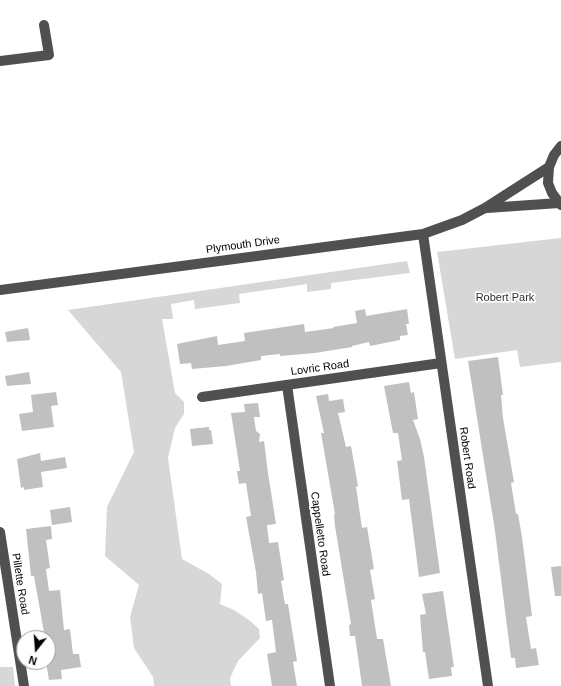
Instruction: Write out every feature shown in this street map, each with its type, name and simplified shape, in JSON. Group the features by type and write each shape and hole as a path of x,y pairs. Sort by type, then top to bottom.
{"street":[{"path":"0,61 49,55 44,25"},
{"path":"560,204 548,183 549,167 554,155 561,146"},
{"name":"Plymouth Drive","path":"0,290 423,234 462,220 485,208 549,167"},
{"name":"Plymouth Drive","path":"485,208 560,204"},
{"name":"Robert Road","path":"423,234 488,686"},
{"name":"Lovric Road","path":"202,397 442,363"},
{"name":"Cappelletto Road","path":"287,385 330,686"},
{"name":"Pillette Road","path":"0,532 4,586 24,686"}],"green space":[{"name":"Robert Park","path":"561,238 561,362 520,367 517,350 455,359 437,252"},
{"path":"407,261 410,273 331,283 331,289 307,292 307,284 239,294 240,303 195,309 194,300 171,304 173,319 162,319 175,393 184,402 184,414 175,428 168,458 182,559 209,574 222,584 220,604 234,610 249,620 259,629 260,638 238,661 230,678 231,686 154,686 153,677 134,648 130,617 139,585 105,556 107,507 134,452 121,372 68,310"},
{"path":"0,667 13,667 15,686 0,686"}],"building":[{"path":"365,309 366,316 407,309 409,324 406,324 408,335 400,336 400,340 370,346 369,342 352,347 315,353 261,356 261,360 226,366 192,369 191,363 180,364 177,344 217,336 218,345 245,341 244,333 304,324 305,332 334,328 333,327 357,323 355,311"},
{"path":"28,328 30,340 7,342 5,332"},
{"path":"498,357 503,395 501,395 503,418 514,482 511,483 516,514 518,514 522,537 532,616 526,617 531,649 536,648 539,665 516,668 515,658 511,658 495,531 468,361"},
{"path":"29,372 31,384 7,386 5,376"},
{"path":"409,382 411,393 414,392 418,419 413,420 420,439 424,457 440,573 419,577 409,499 402,500 397,461 402,460 398,433 393,433 384,386"},
{"path":"56,392 58,405 51,406 54,427 22,431 19,414 33,412 31,395"},
{"path":"328,394 329,401 343,399 345,412 338,413 346,447 351,446 358,486 356,487 362,528 367,527 374,569 370,570 375,599 371,600 377,639 383,639 391,686 362,686 355,636 350,636 349,625 351,624 335,526 335,514 321,433 324,433 316,396"},
{"path":"258,403 260,417 254,417 256,431 260,434 259,442 264,441 276,524 267,525 269,543 278,542 284,580 281,581 285,604 288,604 297,661 293,662 297,686 272,686 267,654 276,652 272,620 266,621 262,593 258,594 256,572 246,517 251,516 246,483 239,484 237,471 240,471 231,413 245,412 244,404"},
{"path":"209,427 209,430 211,430 213,444 192,446 190,429"},
{"path":"40,453 41,461 65,457 67,468 41,472 43,487 24,490 24,487 21,488 17,459"},
{"path":"70,507 72,522 52,525 50,510"},
{"path":"51,526 52,539 46,540 50,568 46,569 49,591 60,590 64,630 70,629 73,654 79,654 81,667 61,670 62,679 49,680 47,670 56,670 56,630 44,630 34,576 31,576 26,529"},
{"path":"561,566 561,596 555,596 551,567"},
{"path":"443,591 454,667 451,667 452,676 429,679 425,652 423,652 420,615 426,614 422,594"}]}
